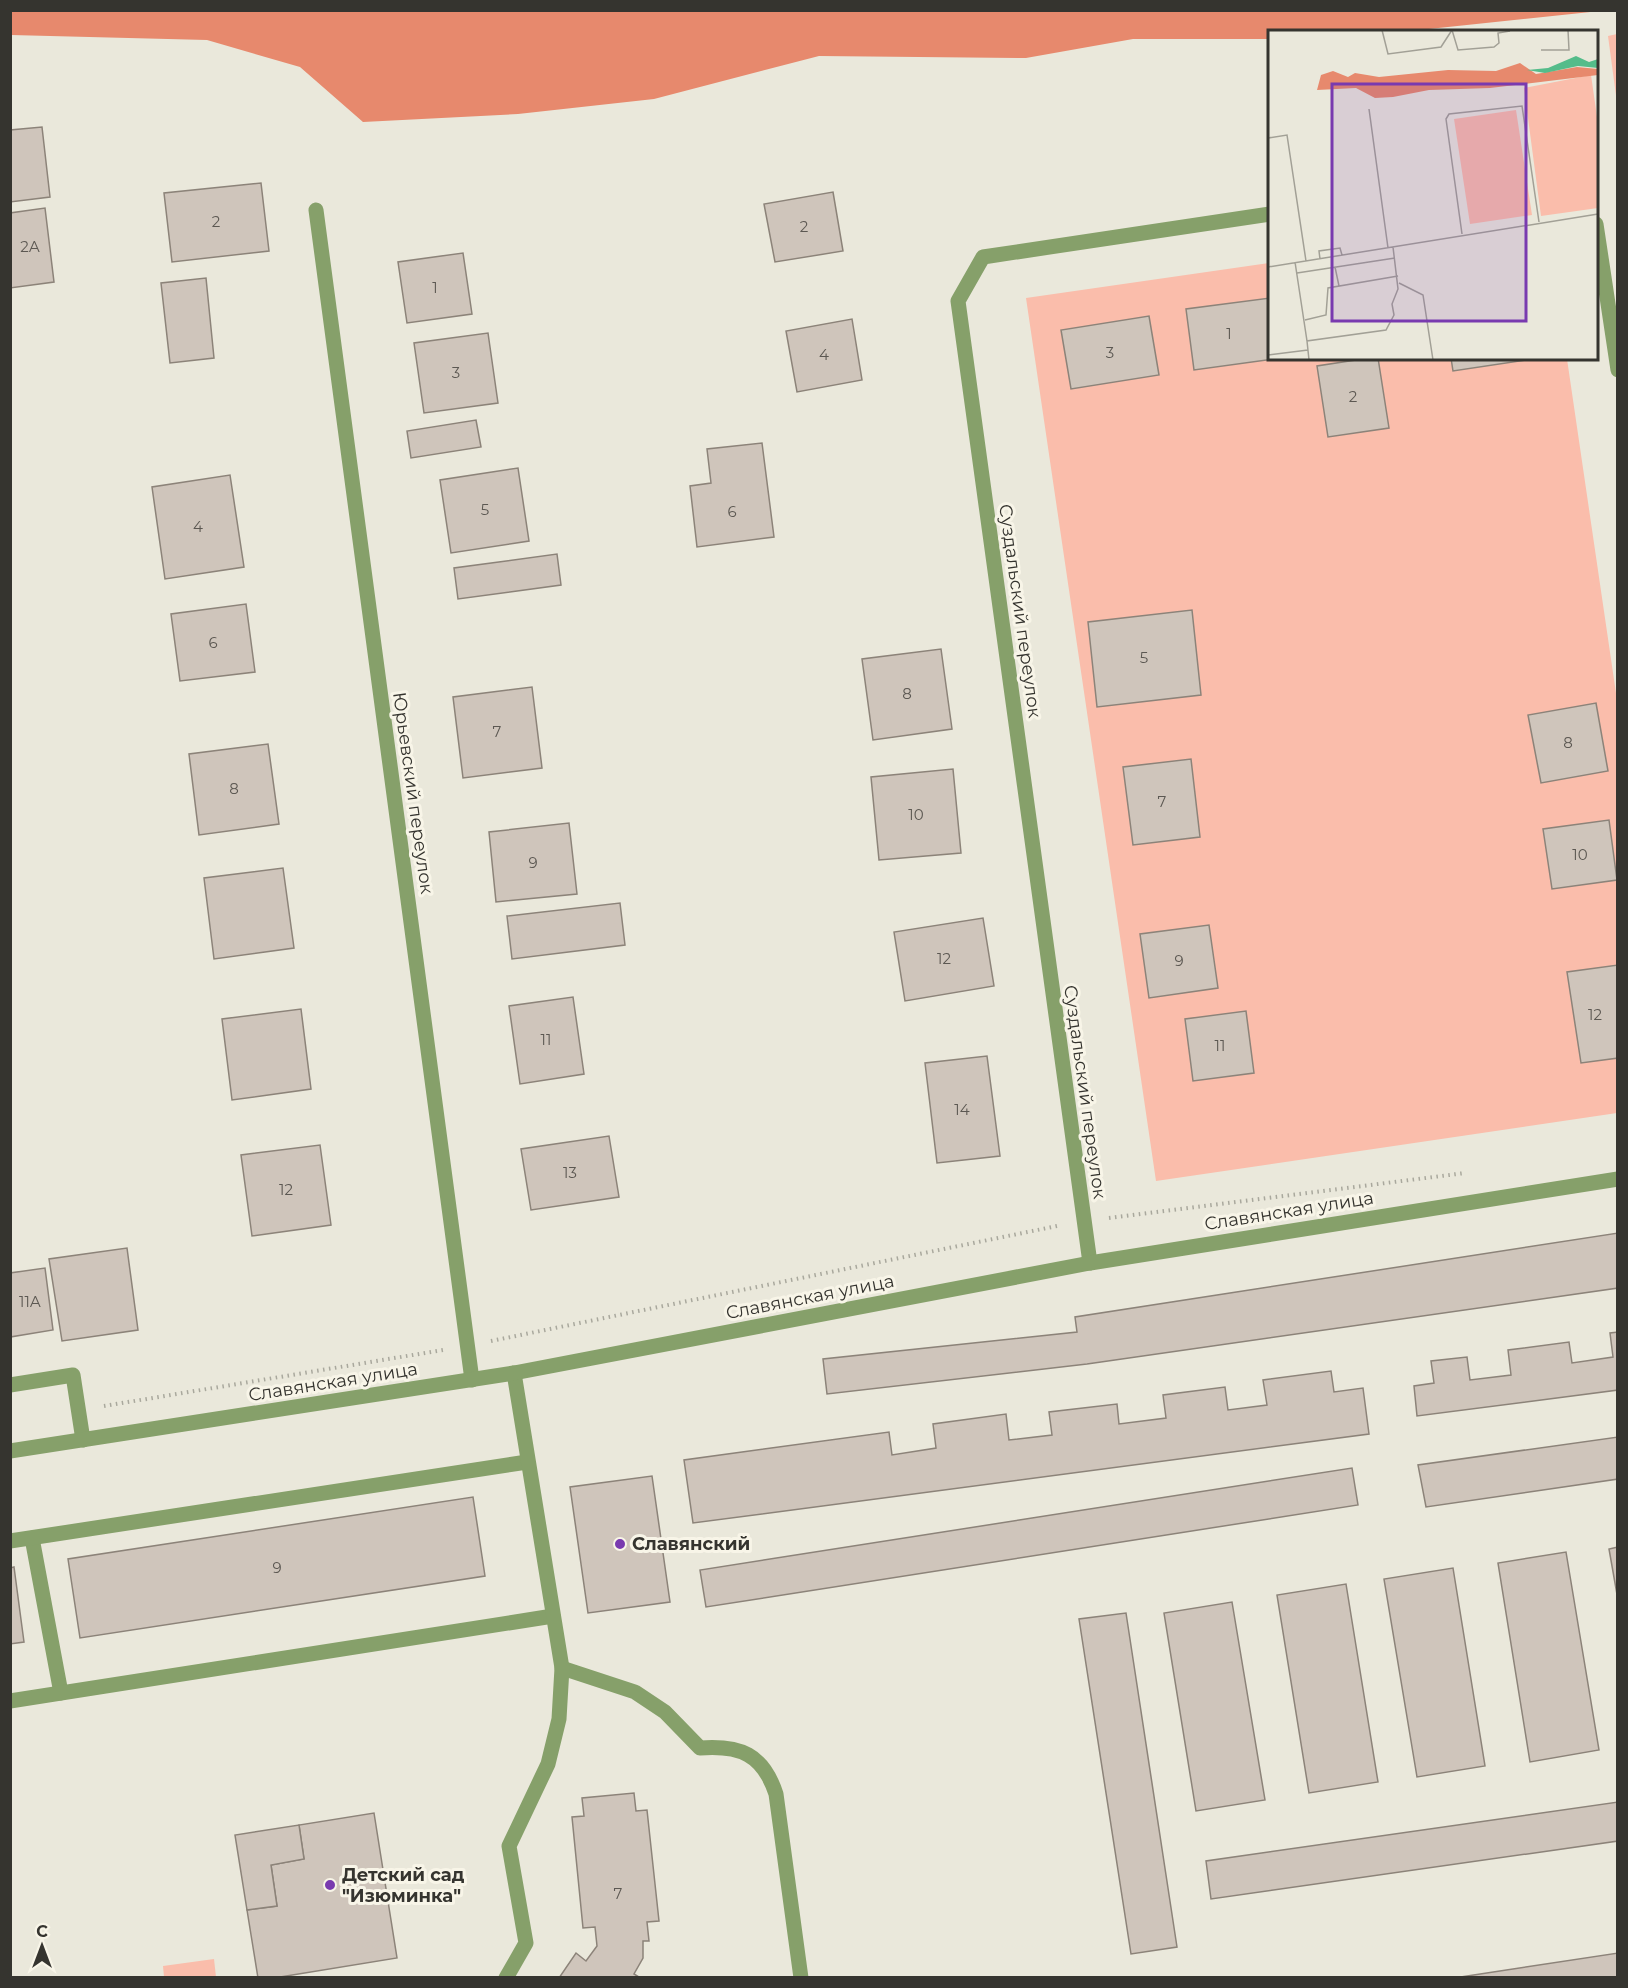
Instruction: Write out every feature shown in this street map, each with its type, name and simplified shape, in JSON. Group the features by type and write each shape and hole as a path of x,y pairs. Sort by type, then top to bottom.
{"street":[{"name":"Юрьевский переулок","path":"316,210 472,1380"},
{"name":"Суздальский переулок","path":"1090,1263 958,301 983,257 1268,214"},
{"path":"1598,238 1617,370"},
{"name":"Славянская улица","path":"10,1451 514,1373 1090,1263 1617,1179"},
{"path":"506,1977 526,1943 509,1846 548,1764 560,1719 562,1668 514,1373"},
{"path":"10,1385 73,1375 83,1440"},
{"path":"10,1541 527,1462"},
{"path":"32,1538 61,1693"},
{"path":"10,1701 553,1616"},
{"path":"562,1668 635,1692 665,1712 700,1748 718,1747 739,1750 756,1760 770,1775 776,1794 801,1977"}],"path":[{"path":"78,1410 467,1346 1083,1221 1475,1172"}],"shaded area":[{"path":"11,10 1600,10 1420,30 1268,30 1268,39 1133,39 1026,58 819,56 654,99 518,114 363,122 300,67 207,40 11,35"},
{"path":"1618,34 1617,103 1608,36"},
{"path":"1268,263 1268,360 1567,360 1617,700 1617,1113 1156,1181 1026,298"},
{"path":"214,1959 216,1977 164,1977 163,1966"}],"building":[{"path":"42,127 50,197 10,202 10,130"},
{"path":"261,183 269,251 172,262 164,193"},
{"path":"833,192 843,251 775,262 764,204"},
{"path":"45,208 54,282 10,288 10,213"},
{"path":"463,253 472,314 407,323 398,262"},
{"path":"206,278 214,358 170,363 161,283"},
{"path":"1268,298 1268,360 1194,370 1186,309"},
{"path":"1149,316 1159,375 1071,389 1061,330"},
{"path":"852,319 862,380 797,392 786,331"},
{"path":"488,333 498,403 424,413 414,343"},
{"path":"1356,360 1378,360 1389,428 1328,437 1317,366"},
{"path":"1451,360 1526,360 1453,371"},
{"path":"476,420 481,447 411,458 407,431"},
{"path":"762,443 774,537 697,547 690,486 711,483 707,449"},
{"path":"518,468 529,541 451,553 440,480"},
{"path":"230,475 244,567 165,579 152,487"},
{"path":"557,554 561,585 458,599 454,568"},
{"path":"246,604 255,672 180,681 171,614"},
{"path":"1192,610 1201,695 1097,707 1088,622"},
{"path":"941,649 952,729 873,740 862,659"},
{"path":"532,687 542,768 463,778 453,697"},
{"path":"1596,703 1608,771 1541,783 1528,715"},
{"path":"268,744 279,824 199,835 189,754"},
{"path":"1191,759 1200,837 1133,845 1123,767"},
{"path":"953,769 961,853 879,860 871,777"},
{"path":"1609,820 1617,880 1552,889 1543,829"},
{"path":"569,823 577,894 496,902 489,832"},
{"path":"283,868 294,948 214,959 204,878"},
{"path":"620,903 625,945 512,959 507,916"},
{"path":"983,918 994,986 905,1001 894,932"},
{"path":"1209,925 1218,988 1149,998 1140,934"},
{"path":"1618,965 1618,1058 1581,1063 1567,972"},
{"path":"573,997 584,1074 520,1084 509,1006"},
{"path":"301,1009 311,1089 232,1100 222,1019"},
{"path":"1246,1011 1254,1073 1193,1081 1185,1019"},
{"path":"987,1056 1000,1156 937,1163 925,1063"},
{"path":"609,1136 619,1197 531,1210 521,1149"},
{"path":"320,1145 331,1225 252,1236 241,1155"},
{"path":"1618,1233 1618,1288 1087,1364 827,1394 823,1359 1077,1332 1075,1317"},
{"path":"127,1248 138,1330 62,1341 49,1259"},
{"path":"45,1268 53,1330 10,1337 10,1273"},
{"path":"1618,1332 1618,1390 1417,1416 1414,1386 1434,1383 1431,1361 1467,1357 1470,1380 1511,1375 1508,1350 1569,1342 1572,1363 1613,1357 1610,1333"},
{"path":"1331,1371 1334,1392 1363,1388 1369,1434 693,1523 684,1460 889,1432 892,1455 936,1448 933,1424 1006,1414 1009,1440 1052,1435 1049,1412 1117,1404 1119,1424 1166,1418 1163,1395 1225,1387 1228,1410 1267,1405 1263,1380"},
{"path":"1618,1437 1618,1479 1426,1507 1418,1465"},
{"path":"1352,1468 1358,1505 706,1607 700,1570"},
{"name":"Славянский","path":"652,1476 670,1602 588,1613 570,1487"},
{"path":"473,1497 485,1576 80,1638 68,1559"},
{"path":"1618,1547 1618,1600 1609,1549"},
{"path":"1566,1552 1599,1750 1530,1762 1498,1563"},
{"path":"14,1567 24,1642 10,1644 10,1568"},
{"path":"1453,1568 1485,1766 1417,1777 1384,1579"},
{"path":"1346,1584 1378,1782 1309,1793 1277,1595"},
{"path":"1232,1602 1265,1800 1196,1811 1164,1613"},
{"path":"1126,1613 1177,1947 1131,1954 1079,1619"},
{"path":"634,1793 636,1811 647,1810 659,1921 647,1922 649,1941 643,1941 643,1958 634,1974 639,1977 559,1978 576,1953 586,1961 597,1946 595,1927 583,1928 572,1817 584,1816 582,1798"},
{"path":"1618,1802 1618,1841 1211,1899 1206,1861"},
{"name":"Детский сад \"Изюминка\"","path":"374,1813 397,1958 274,1978 258,1978 247,1910 277,1906 271,1865 304,1859 299,1825"},
{"path":"299,1825 304,1859 271,1865 277,1906 247,1910 235,1835"},
{"path":"1618,1953 1618,1978 1454,1978"}],"place":[{"name":"Славянский","path":"620,1544"},
{"name":"Детский сад \"Изюминка\"","path":"330,1885"}]}
